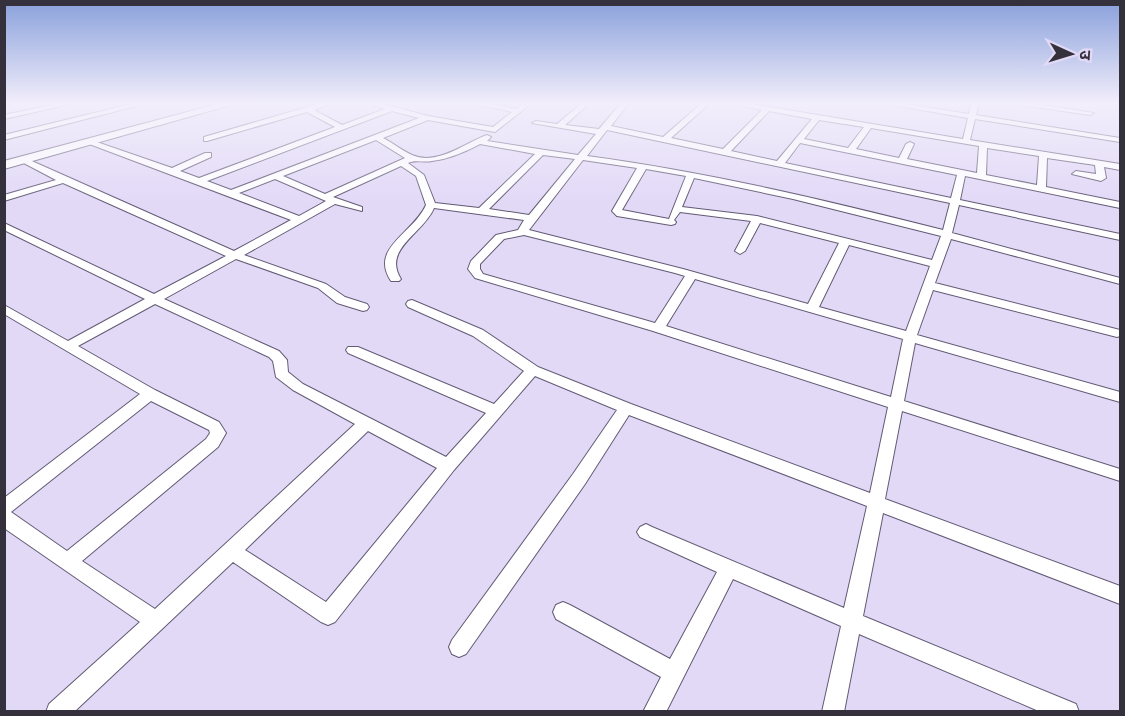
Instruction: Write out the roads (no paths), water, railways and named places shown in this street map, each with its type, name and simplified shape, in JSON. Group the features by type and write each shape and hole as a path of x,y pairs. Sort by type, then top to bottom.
{"street":[{"path":"4,165 109,136"},
{"path":"207,139 216,136"},
{"path":"199,181 315,136"},
{"path":"69,346 300,220 329,199 413,158 429,159 445,156 480,142 487,136"},
{"path":"524,232 523,228 599,136"},
{"path":"643,136 780,163 1120,237"},
{"path":"665,140 669,136"},
{"path":"725,152 740,136"},
{"path":"780,163 801,136"},
{"path":"851,150 861,136"},
{"path":"936,136 1120,166"},
{"path":"966,141 967,136"},
{"path":"1099,136 1120,140"},
{"path":"229,194 375,137 389,142 413,158"},
{"path":"798,140 1120,205"},
{"path":"88,142 300,220"},
{"path":"480,142 691,175 947,234 1120,281"},
{"path":"902,160 910,144"},
{"path":"981,176 984,144"},
{"path":"261,148 274,152"},
{"path":"482,211 540,153"},
{"path":"1041,188 1043,154"},
{"path":"171,172 208,155"},
{"path":"22,160 234,255 322,286 341,300 363,306"},
{"path":"395,279 390,268 390,257 425,216 431,205 420,175 402,163"},
{"path":"1076,174 1101,178 1099,163"},
{"path":"643,166 617,211 621,214 669,225 691,175"},
{"path":"833,711 910,338 947,234 962,172"},
{"path":"275,176 359,209"},
{"path":"4,198 64,180"},
{"path":"431,205 532,218"},
{"path":"676,209 757,219 935,264"},
{"path":"740,251 757,219"},
{"path":"4,226 274,354 280,360 281,374 287,380 448,466"},
{"path":"1120,397 692,275 524,232 500,237 475,263 476,273 490,280 658,328 896,406 1120,475"},
{"path":"812,309 845,242"},
{"path":"658,328 692,275"},
{"path":"928,285 1117,333"},
{"path":"412,304 478,333 534,370 626,408 1120,595"},
{"path":"5,310 150,394 214,426 218,433 212,443 67,562"},
{"path":"354,350 496,411"},
{"path":"232,551 328,615 448,466 534,370"},
{"path":"4,508 150,394"},
{"path":"459,647 579,479 626,408"},
{"path":"57,711 232,551 366,423"},
{"path":"4,517 156,621"},
{"path":"646,532 728,569 1068,711"},
{"path":"654,711 728,569"},
{"path":"563,612 675,673"}]}
